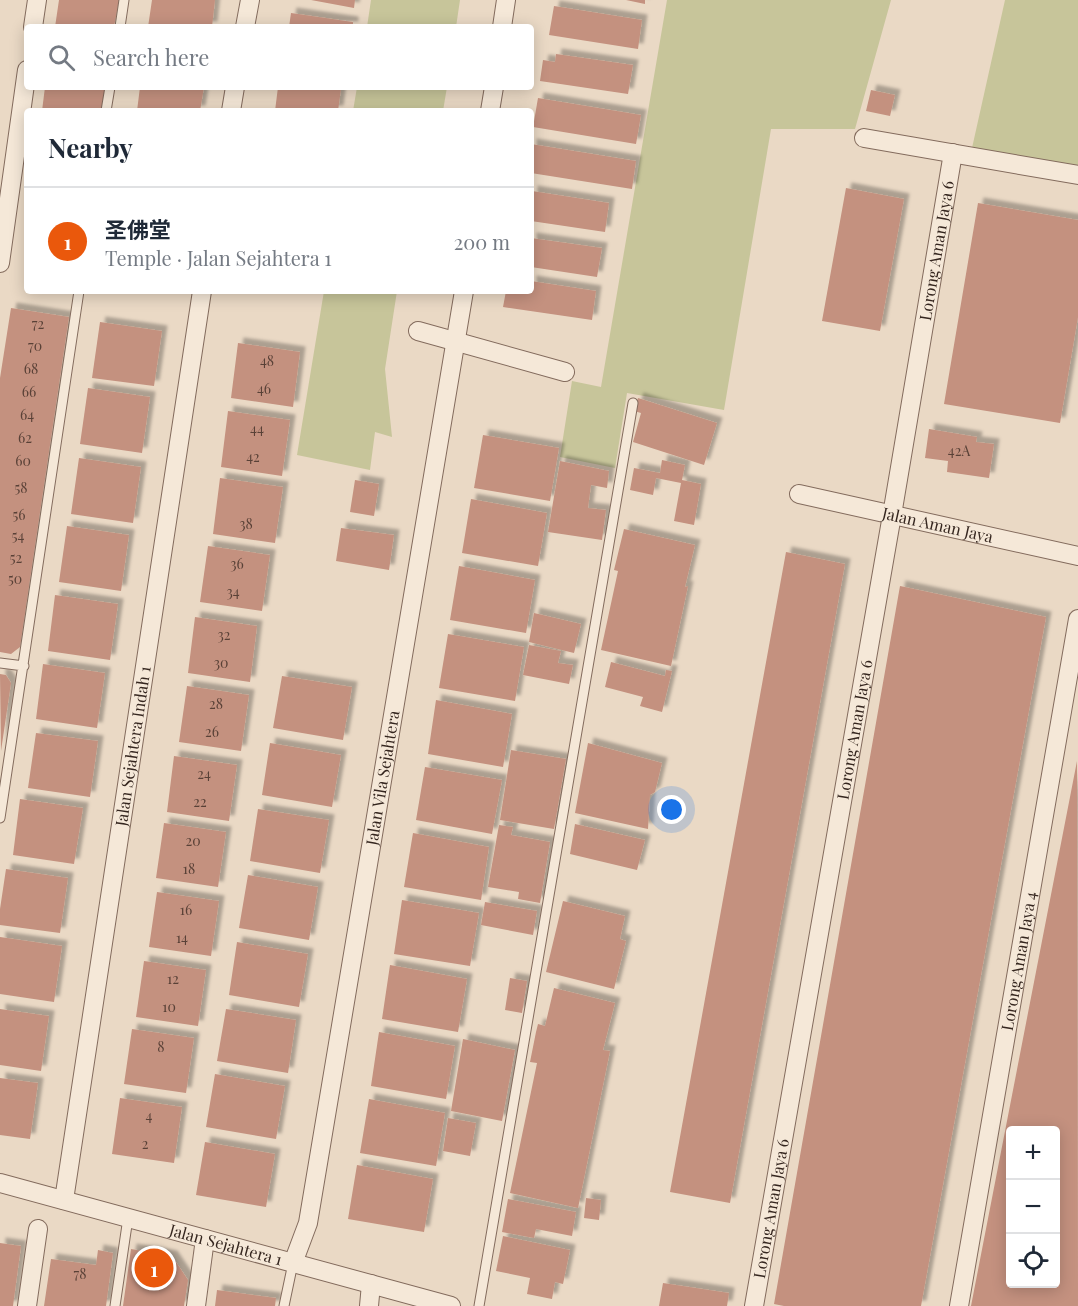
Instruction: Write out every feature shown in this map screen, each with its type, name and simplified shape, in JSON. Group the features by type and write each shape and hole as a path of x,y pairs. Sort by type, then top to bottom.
{"street":[{"path":"33,24 37,0"},
{"path":"246,24 250,0"},
{"path":"502,24 506,0"},
{"path":"0,263 24,90"},
{"path":"232,108 234,90"},
{"path":"490,108 494,90"},
{"path":"864,138 1078,175"},
{"name":"Lorong Aman Jaya 6","path":"754,1306 892,515 952,153"},
{"name":"Jalan Sejahtera Indah 1","path":"64,1200 202,294"},
{"name":"Jalan Vila Sejahtera","path":"292,1263 308,1223 464,294"},
{"path":"418,331 565,372"},
{"name":"Jalan Aman Jaya","path":"799,494 1078,556"},
{"name":"Lorong Aman Jaya 4","path":"959,1306 1078,619"},
{"name":"Jalan Sejahtera 1","path":"0,1183 450,1306"},
{"path":"27,1306 38,1229"},
{"path":"196,1306 205,1239"},
{"path":"369,1306 371,1284"}],"lane":[{"path":"120,24 124,0"},
{"path":"106,108 110,90"},
{"path":"0,818 79,294"},
{"path":"479,1306 633,403"},
{"path":"0,663 24,666"},
{"path":"115,1306 128,1218"},
{"path":"284,1306 292,1263"}],"shaded area":[{"path":"371,0 460,0 456,24 367,24"},
{"path":"667,0 891,0 855,129 771,129 724,410 627,393 615,468 560,457 572,381 601,387"},
{"path":"1005,0 1078,0 1078,166 972,148"},
{"path":"356,90 446,90 444,108 354,108"},
{"path":"324,294 397,294 385,369 392,437 375,432 370,470 297,455"}],"building":[{"path":"59,0 119,0 115,24 55,24"},
{"path":"152,0 215,0 212,24 148,24"},
{"path":"311,0 355,0 354,8"},
{"path":"626,0 645,0 645,4"},
{"path":"554,6 642,20 638,49 549,35"},
{"path":"291,13 353,22 353,24 289,24"},
{"path":"556,54 633,65 628,94 540,81 543,60 555,62"},
{"path":"45,90 104,90 102,108 42,108"},
{"path":"140,90 204,90 200,108 137,108"},
{"path":"278,90 341,90 338,108 275,108"},
{"path":"871,90 895,95 890,116 866,111"},
{"path":"538,98 641,115 636,144 534,127"},
{"path":"534,144 636,161 632,189 534,173"},
{"path":"846,188 904,199 880,331 822,321"},
{"path":"534,191 609,203 605,232 534,221"},
{"path":"978,203 1078,220 1078,317 1060,423 944,404"},
{"path":"534,238 602,248 597,277 534,267"},
{"path":"534,281 596,291 592,320 503,307 505,294 534,294"},
{"path":"11,308 69,317 20,647 11,654 0,652 0,378"},
{"path":"100,322 162,331 154,386 92,378"},
{"path":"238,343 300,352 293,407 231,398"},
{"path":"88,388 150,397 142,453 80,444"},
{"path":"638,398 717,423 704,465 633,442 641,413 634,411"},
{"path":"228,411 290,420 282,476 221,467"},
{"path":"929,429 977,437 976,442 994,444 989,478 947,472 948,461 925,458"},
{"path":"483,435 559,448 550,501 474,488"},
{"path":"79,458 141,467 133,523 71,514"},
{"path":"662,460 685,465 682,480 701,484 694,525 674,521 681,483 656,478 653,495 630,490 634,468 660,473"},
{"path":"560,461 609,471 607,488 591,485 588,508 606,510 602,540 548,532"},
{"path":"220,478 283,487 275,543 213,534"},
{"path":"355,480 379,484 374,516 350,512"},
{"path":"471,499 547,513 538,566 462,553"},
{"path":"67,526 129,535 121,591 59,582"},
{"path":"341,528 394,535 389,570 336,561"},
{"path":"624,529 695,545 671,666 601,650 618,571 614,570"},
{"path":"208,546 270,555 262,611 200,602"},
{"path":"786,552 845,564 730,1203 670,1192"},
{"path":"459,566 535,580 526,633 450,620"},
{"path":"900,586 1046,617 921,1306 784,1306 774,1304"},
{"path":"55,595 118,604 110,660 48,651"},
{"path":"534,613 581,624 574,653 529,642"},
{"path":"195,617 257,626 250,682 188,673"},
{"path":"448,634 524,647 515,701 439,688"},
{"path":"529,645 561,651 558,663 573,665 569,684 523,675"},
{"path":"611,662 665,676 666,670 672,671 662,712 640,706 643,697 605,687"},
{"path":"43,664 105,673 97,728 36,719"},
{"path":"0,674 6,675 11,683 1,751"},
{"path":"282,676 352,687 343,740 273,728"},
{"path":"187,686 249,695 241,751 179,742"},
{"path":"436,700 512,714 503,767 428,754"},
{"path":"36,733 98,741 90,797 28,788"},
{"path":"270,743 341,755 332,807 262,795"},
{"path":"588,743 662,763 655,792 650,795 648,829 575,813"},
{"path":"511,750 566,759 554,829 500,820"},
{"path":"174,756 237,765 229,821 167,812"},
{"path":"1077,761 1078,1306 971,1306 1006,1126 1006,1288 1060,1288 1060,1126 1006,1126"},
{"path":"425,767 502,780 492,834 416,820"},
{"path":"20,799 83,808 74,864 13,855"},
{"path":"258,809 329,820 320,873 250,861"},
{"path":"164,823 226,832 218,887 156,878"},
{"path":"575,824 645,840 637,870 570,854"},
{"path":"499,825 513,827 511,835 550,842 540,903 518,899 519,892 488,887"},
{"path":"413,833 489,847 481,900 404,887"},
{"path":"6,869 68,878 60,933 0,925"},
{"path":"248,875 318,887 309,940 239,928"},
{"path":"157,892 219,901 211,956 149,947"},
{"path":"402,900 479,913 470,966 394,954"},
{"path":"563,901 625,916 620,939 626,941 614,989 546,972"},
{"path":"485,902 537,911 533,935 481,925"},
{"path":"0,937 62,946 54,1002 0,994"},
{"path":"237,942 308,954 299,1007 229,995"},
{"path":"144,961 206,970 198,1026 136,1017"},
{"path":"390,965 467,979 458,1032 382,1019"},
{"path":"510,978 527,981 522,1013 505,1010"},
{"path":"554,988 615,1003 603,1050 610,1051 578,1208 510,1193 537,1063 530,1062 536,1032 538,1024 545,1026"},
{"path":"0,1009 49,1016 41,1071 0,1065"},
{"path":"226,1009 296,1020 288,1073 217,1061"},
{"path":"132,1029 194,1038 186,1093 124,1084"},
{"path":"379,1032 455,1046 446,1099 371,1086"},
{"path":"463,1039 515,1050 502,1121 451,1111"},
{"path":"215,1074 285,1086 276,1139 206,1127"},
{"path":"0,1078 38,1083 30,1139 0,1135"},
{"path":"120,1098 182,1107 174,1163 112,1154"},
{"path":"369,1099 445,1113 436,1166 360,1153"},
{"path":"448,1118 476,1123 470,1156 443,1151"},
{"path":"205,1142 275,1154 266,1207 196,1195"},
{"path":"357,1165 433,1179 424,1232 348,1219"},
{"path":"586,1198 601,1200 599,1220 584,1218"},
{"path":"508,1199 576,1212 572,1236 536,1229 534,1238 502,1232"},
{"path":"503,1236 570,1250 563,1284 555,1282 552,1299 527,1294 530,1278 496,1271"},
{"path":"0,1243 21,1246 13,1306 0,1306"},
{"path":"131,1249 172,1256 188,1280 184,1306 123,1306"},
{"path":"98,1250 113,1253 106,1306 44,1306 51,1259 96,1265"},
{"path":"663,1283 729,1293 727,1306 659,1306"},
{"path":"217,1290 276,1298 275,1306 215,1306"}],"place":[{"name":"圣佛堂","path":"154,1268"}]}
